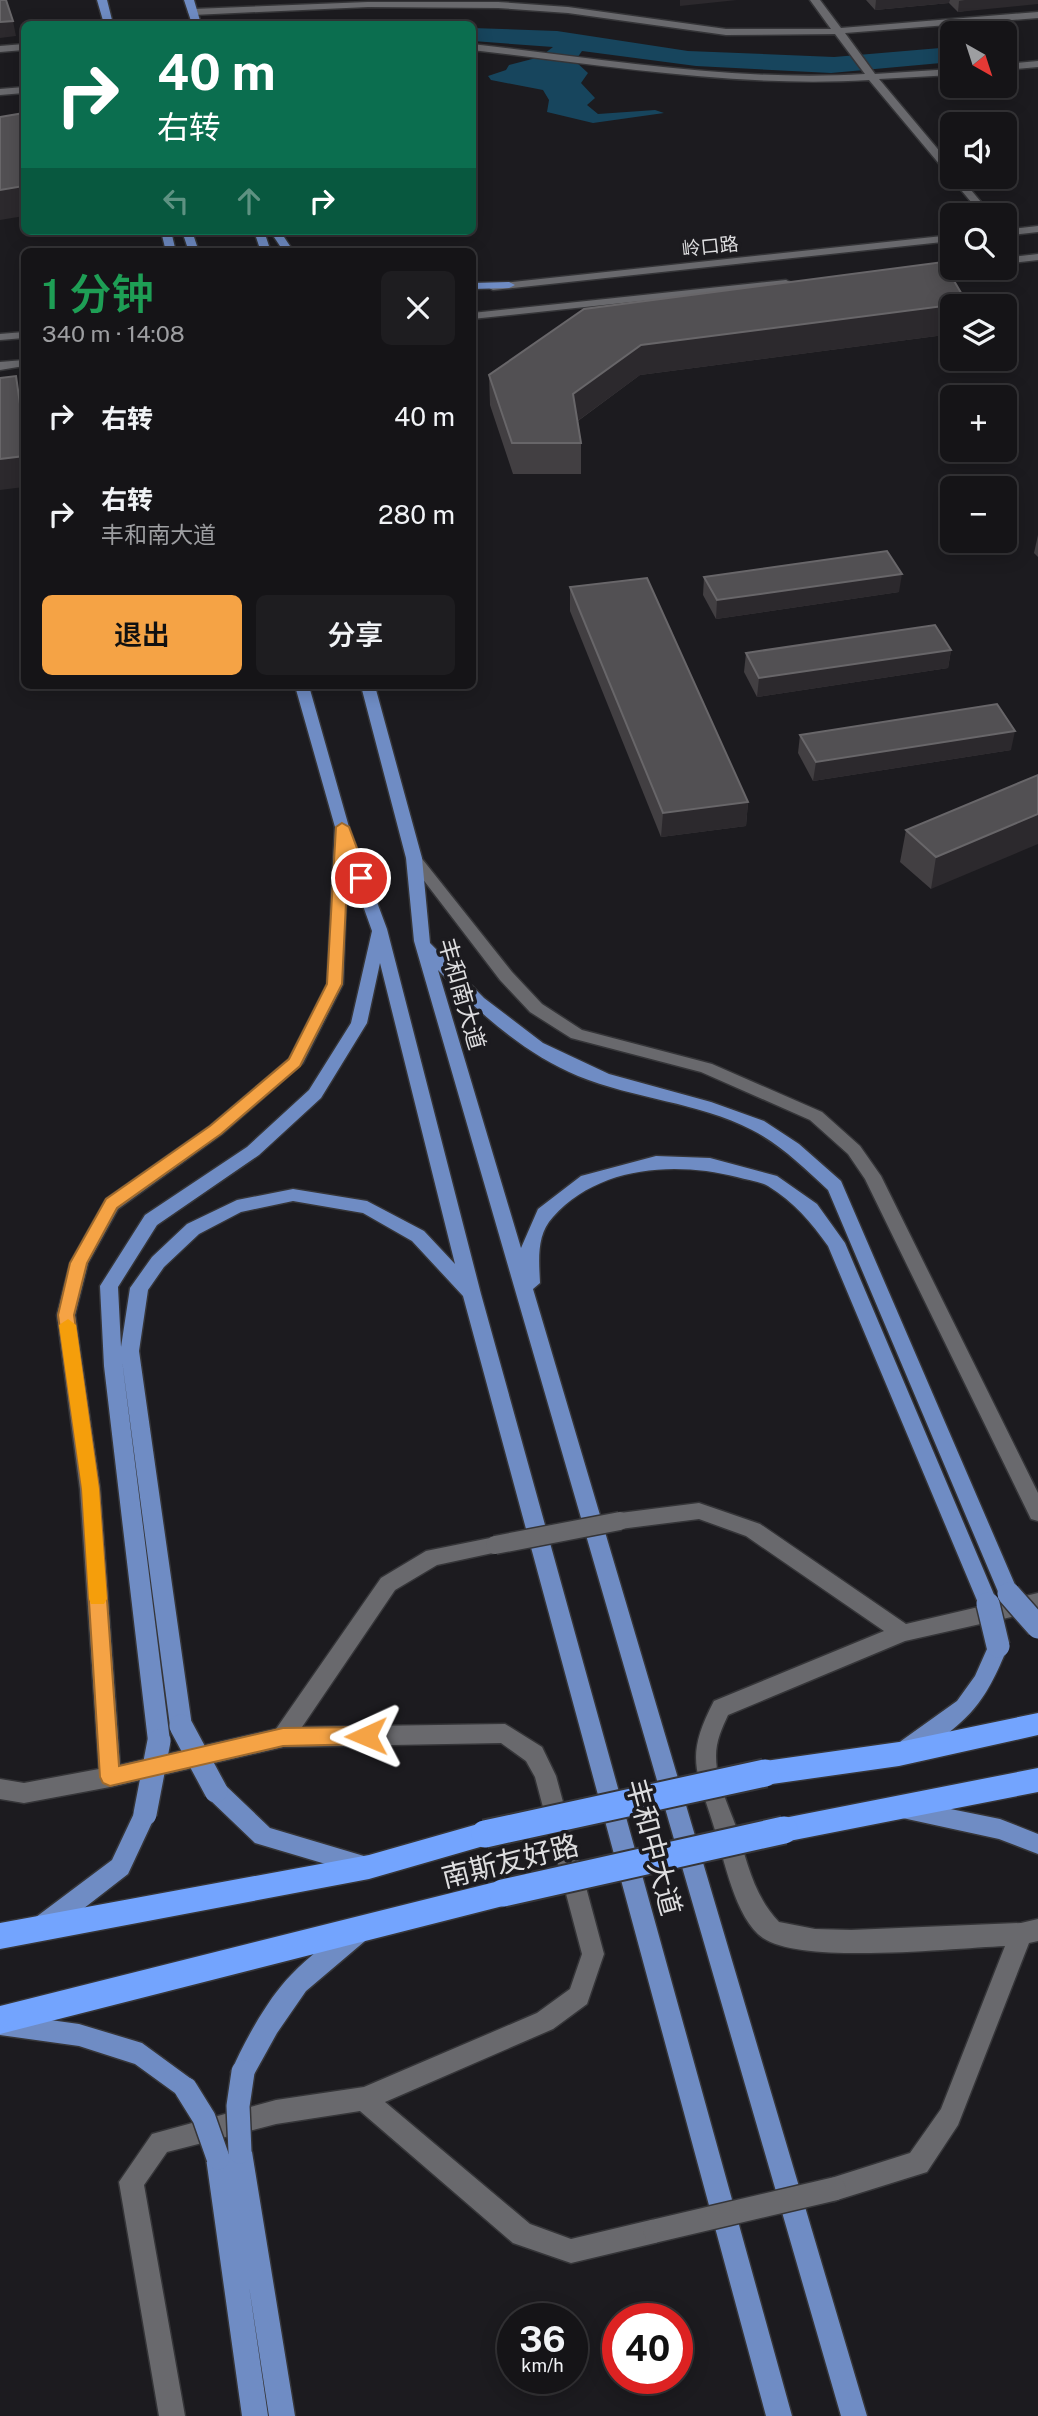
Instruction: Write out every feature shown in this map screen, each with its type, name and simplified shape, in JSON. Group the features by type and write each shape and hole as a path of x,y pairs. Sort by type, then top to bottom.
{"highway":[{"name":"南斯友好路","path":"0,1936 191,1903 369,1867 485,1834 765,1773 899,1754 1038,1724"},
{"name":"南斯友好路","path":"0,2022 503,1893 784,1830 902,1809 1038,1780"}],"main road":[{"path":"102,0 108,21"},
{"path":"189,0 196,21"},
{"path":"476,287 509,285"},
{"path":"303,689 342,827 379,929 472,1294"},
{"name":"丰和南大道","path":"369,689 414,858 422,941 532,1311"},
{"path":"40,1928 120,1867 145,1814 159,1741 113,1366 109,1286 150,1220 253,1151 315,1094 359,1023 379,929"},
{"path":"422,941 469,996 518,1036 582,1071 747,1121 795,1151 835,1186 1010,1594 1038,1627"},
{"path":"532,1311 529,1250 544,1214 587,1180 656,1162 710,1164 771,1180 811,1209 836,1243 988,1604 998,1646 984,1686 955,1719 899,1754"},
{"path":"369,1867 262,1836 216,1791 181,1726 130,1351 139,1288 158,1262 193,1229 237,1206 293,1195 367,1207 418,1236 472,1294"},
{"name":"丰和中大道","path":"472,1294 779,2416"},
{"name":"丰和中大道","path":"532,1311 854,2416"},
{"path":"902,1809 1000,1829 1038,1844"},
{"path":"255,2416 229,2155 243,2072 269,2025 298,1983 359,1931"},
{"path":"0,2022 79,2035 142,2055 186,2089 229,2155 282,2416"}],"street":[{"path":"816,0 870,74 940,159"},
{"path":"193,12 373,3 470,2 544,7 663,26 749,33 841,32 1038,15"},
{"path":"0,49 21,47"},
{"path":"476,47 712,75 940,72"},
{"path":"1017,66 1038,64"},
{"path":"0,92 21,90"},
{"path":"965,189 977,203"},
{"path":"1017,231 1038,229"},
{"name":"岭口路","path":"509,285 940,240"},
{"path":"1017,259 1038,257"},
{"path":"911,270 940,267"},
{"name":"岭口路","path":"476,316 801,282"},
{"path":"0,337 21,335"},
{"path":"0,366 21,363"},
{"path":"110,1777 90,1489 66,1315 79,1263 112,1203 216,1130 295,1063 335,984 342,827"},
{"path":"414,858 506,976 536,1008 577,1034 706,1068 816,1116 854,1150 872,1176 1038,1513"},
{"path":"283,1737 388,1584 433,1557 620,1521 699,1511 753,1530 904,1633"},
{"path":"364,2099 522,2234 571,2250 834,2189 918,2163 950,2117 1029,1932 815,1942 773,1931 749,1899 704,1764 706,1733 721,1708 904,1633 1038,1602"},
{"path":"0,1789 23,1793 110,1777 283,1737 505,1733 534,1754 545,1776 593,1954 579,1996 545,2021 364,2099 276,2112 160,2142 131,2182 172,2416"}],"water":[{"path":"476,28 557,31 688,51 834,57 940,48 940,63 831,73 696,66 582,51 575,61 588,73 581,83 595,98 587,105 598,114 655,110 664,113 593,123 547,112 549,100 543,90 491,80 488,76 506,70 509,65 540,57 553,47 476,41"}],"building":[{"path":"0,0 6,0 13,21 0,22"},
{"path":"21,114 21,186 0,190 0,117"},
{"path":"940,262 940,280 954,280 962,294 940,294 940,306 641,345 573,394 581,443 512,443 489,375 584,309"},
{"path":"16,376 21,411 21,456 0,459 0,378"},
{"path":"887,551 902,574 717,600 704,577"},
{"path":"647,578 748,802 663,813 570,587"},
{"path":"935,625 951,650 759,678 746,653"},
{"path":"997,704 1015,731 816,762 800,735"},
{"path":"1038,775 1038,814 936,857 906,830"}],"slow traffic":[{"path":"68,1325 90,1489 98,1599"}],"route":[{"path":"361,878 342,827 335,984 295,1063 216,1130 112,1203 79,1263 66,1315 90,1489 110,1777 283,1737 366,1736"}]}
